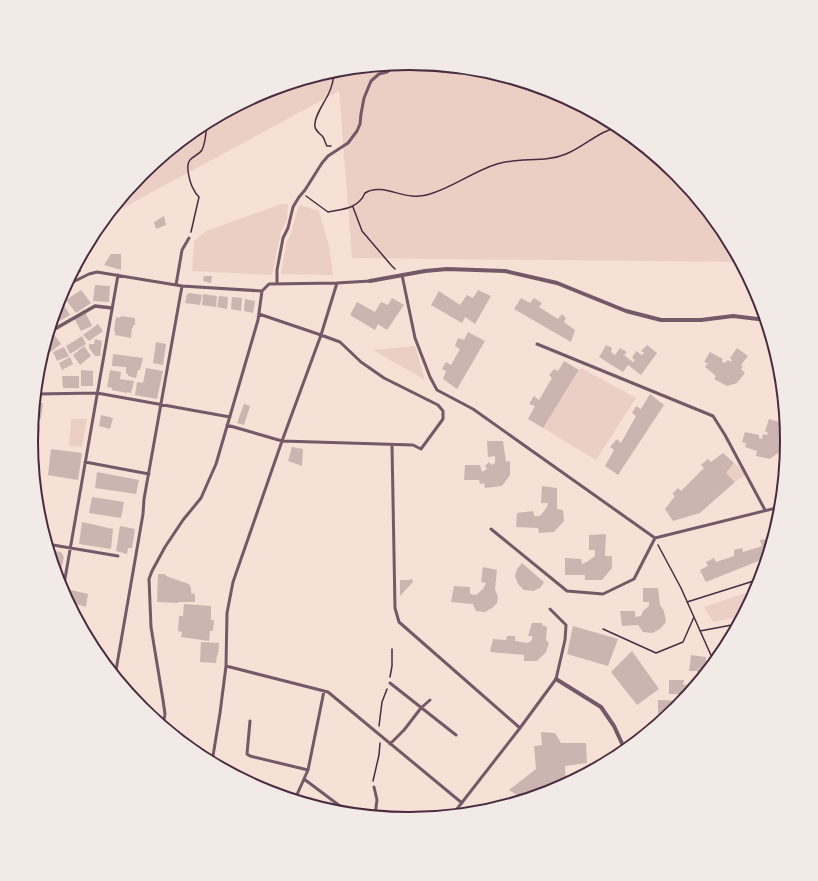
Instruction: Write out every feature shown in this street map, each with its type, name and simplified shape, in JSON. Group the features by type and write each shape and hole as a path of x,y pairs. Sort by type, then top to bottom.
{"street":[{"path":"370,282 425,271 447,269 505,271 557,283 626,312 661,320 701,320 733,316 759,319"},
{"path":"56,328 95,306 112,308"},
{"path":"556,679 601,707 614,726 622,744"}],"lane":[{"path":"277,284 277,270 283,238 288,228 293,207 322,163 328,156 348,142 358,131 364,98 371,81 379,74 390,70"},
{"path":"176,285 182,250 189,238"},
{"path":"73,282 97,272 182,286 262,291"},
{"path":"65,579 118,275"},
{"path":"402,275 415,338 430,377 437,390 473,409 655,538"},
{"path":"164,719 165,714 151,627 149,579 165,547 183,520 201,498 216,464 258,320 262,291 269,284 338,284 370,282"},
{"path":"213,756 226,666 227,613 233,582 338,284"},
{"path":"116,668 143,514 144,499 182,286"},
{"path":"227,426 282,441 413,445 422,449 443,418 443,411 438,405 384,378 361,362 340,342 321,334 259,314"},
{"path":"537,344 713,416 725,435 765,510"},
{"path":"41,394 97,392 230,417"},
{"path":"392,445 395,608 399,622 520,728"},
{"path":"85,462 149,474"},
{"path":"491,529 567,591 603,594 634,579 655,538 774,508"},
{"path":"53,545 118,556"},
{"path":"458,808 556,679 565,640 566,625 550,609"},
{"path":"226,666 328,692 462,803"},
{"path":"390,683 456,735"},
{"path":"297,794 308,770 324,691"},
{"path":"390,744 404,730 421,708 430,700"},
{"path":"250,721 248,754 250,756 308,770"},
{"path":"304,779 337,804"},
{"path":"374,787 377,800 376,810"}],"path":[{"path":"334,78 318,115 315,126 316,131 324,139 326,146 341,147"},
{"path":"302,193 328,212 353,207 363,198 365,193 372,190 412,196 426,195 434,193 497,164 517,160 547,158 565,154 579,148 611,129"},
{"path":"189,238 199,197 194,192 191,185 188,164 190,160 202,149 206,130"},
{"path":"353,207 362,231 391,265 402,275"},
{"path":"655,538 681,588 711,655"},
{"path":"687,602 752,581"},
{"path":"604,629 656,653 683,642 694,617"},
{"path":"700,631 730,625"},
{"path":"374,787 373,778 379,755 380,743 378,734 380,715 382,702 390,683 392,649"}],"shaded area":[{"path":"385,70 433,70 481,77 528,89 573,108 615,132 654,162 688,196 717,234 734,262 352,258 339,91 119,210 147,178 183,146 224,119 267,98 313,82 337,77"},
{"path":"281,204 288,204 287,220 281,232 272,275 192,271 194,241 206,231"},
{"path":"300,205 319,211 329,246 333,275 281,274 287,241"},
{"path":"415,346 425,380 373,350"},
{"path":"581,368 636,398 596,460 543,428"},
{"path":"71,419 87,419 82,447 69,446"},
{"path":"734,463 746,474 735,482 726,473"},
{"path":"747,593 735,617 713,622 704,607"}],"building":[{"path":"164,216 166,225 156,229 154,222"},
{"path":"111,254 121,254 121,270 104,265"},
{"path":"204,276 212,276 211,283 203,281"},
{"path":"95,285 110,286 109,302 93,301"},
{"path":"81,290 91,303 76,313 66,300"},
{"path":"478,290 491,296 475,324 465,317 462,323 431,305 439,291 460,305 467,295 473,298"},
{"path":"187,294 202,295 200,305 185,303"},
{"path":"203,294 217,296 216,307 202,305"},
{"path":"219,296 228,297 227,309 217,307"},
{"path":"232,297 242,298 241,311 231,309"},
{"path":"392,298 404,305 387,330 378,324 375,330 350,315 357,302 375,312 381,302 388,305"},
{"path":"521,298 530,303 534,298 542,303 539,307 558,319 562,314 566,318 564,322 575,330 571,342 514,309"},
{"path":"245,299 255,301 253,313 244,311"},
{"path":"64,305 70,315 58,322"},
{"path":"84,310 92,326 81,331 74,318"},
{"path":"121,316 135,318 135,325 133,325 132,328 131,338 115,335 114,331 116,317 120,318"},
{"path":"98,324 103,331 89,341 83,335"},
{"path":"468,332 485,341 457,389 443,379 446,371 442,369 446,362 451,365 460,349 455,346 458,338 464,340"},
{"path":"54,334 61,344 49,353"},
{"path":"82,336 86,344 70,354 66,346"},
{"path":"95,339 102,341 100,356 95,356 89,348 89,344 94,344"},
{"path":"156,342 166,344 163,365 153,363"},
{"path":"606,345 612,348 611,352 615,355 620,348 627,352 624,355 633,362 635,360 632,358 636,351 642,355 644,353 641,351 647,345 657,353 641,375 628,365 623,372 599,357"},
{"path":"84,346 91,356 80,365 73,355"},
{"path":"64,347 69,356 57,361 53,352"},
{"path":"737,348 748,356 741,365 743,367 741,369 745,373 737,383 727,386 714,379 716,376 705,367 708,363 704,362 710,352 723,359 722,362 724,363 728,360 731,362 732,360 730,358"},
{"path":"113,354 143,358 136,378 126,374 126,367 112,366"},
{"path":"70,357 73,364 62,370 59,363"},
{"path":"564,361 579,370 543,428 528,419 535,406 529,404 534,396 539,400 552,378 549,375 554,369 558,371"},
{"path":"146,368 163,371 157,399 135,395 137,382 143,383"},
{"path":"81,370 93,371 93,386 81,386"},
{"path":"110,370 121,372 120,379 134,381 131,393 112,390 112,388 107,387"},
{"path":"62,376 79,376 79,388 63,388"},
{"path":"650,394 664,405 618,475 605,466 614,450 610,447 617,439 621,443 636,416 632,413 636,406 641,409"},
{"path":"40,403 43,403 41,419 39,419"},
{"path":"244,404 250,406 244,425 237,423"},
{"path":"101,415 113,418 110,429 99,426"},
{"path":"769,419 779,422 780,451 770,459 756,456 757,451 745,447 746,443 742,442 745,432 759,435 759,438 762,439 763,434 767,435 768,433 765,431"},
{"path":"39,425 40,425 39,442 38,440"},
{"path":"487,441 503,441 506,462 510,461 510,475 502,486 485,488 484,483 480,484 479,480 464,480 465,465 480,465 482,472 487,469 485,466 489,462 492,465 495,463 495,456 488,457"},
{"path":"292,447 303,449 302,466 288,461"},
{"path":"51,449 82,453 78,480 48,475"},
{"path":"723,453 734,463 726,473 735,482 700,513 673,521 665,509 675,496 672,494 678,488 681,491 704,468 701,465 708,459 711,462"},
{"path":"97,472 139,480 136,494 95,488"},
{"path":"542,486 557,488 557,509 563,510 564,521 554,532 539,533 538,528 516,527 517,513 533,511 534,516 540,516 547,507 548,503 541,503"},
{"path":"92,497 124,502 121,518 89,513"},
{"path":"82,522 113,529 111,549 79,544"},
{"path":"120,526 135,529 132,548 128,548 127,554 116,551"},
{"path":"606,534 605,556 612,556 612,568 602,580 585,580 585,575 565,575 565,558 581,559 582,564 588,561 595,556 595,550 589,550 589,535"},
{"path":"766,539 760,560 706,582 700,570 708,566 706,562 714,558 716,562 734,556 734,550 742,548 743,552 762,546 760,540"},
{"path":"55,551 61,552 64,557 61,569"},
{"path":"522,563 544,582 540,588 533,591 524,590 518,584 515,576 517,569"},
{"path":"483,567 497,570 495,589 498,597 497,603 485,612 476,611 473,604 451,602 454,586 470,587 470,594 476,595 483,589 486,583 481,582"},
{"path":"158,574 165,574 166,576 189,584 191,593 195,594 195,602 157,602"},
{"path":"412,579 413,582 400,596 400,580"},
{"path":"643,588 658,588 660,605 664,611 666,622 660,629 652,633 643,632 638,625 622,626 620,611 635,611 635,617 641,616 643,611 649,606 649,602 643,602"},
{"path":"71,590 88,594 86,607 75,604"},
{"path":"184,604 211,606 211,620 214,620 213,631 210,631 209,641 181,637 182,632 178,631 179,616 183,616"},
{"path":"532,623 542,623 542,625 547,627 546,640 549,643 546,652 537,661 524,661 524,655 490,652 493,639 506,640 507,636 515,636 515,641 528,643 532,640 532,636 528,636"},
{"path":"573,626 618,639 608,666 567,654"},
{"path":"201,642 219,643 216,663 200,662"},
{"path":"632,651 659,689 637,705 611,672"},
{"path":"691,655 706,657 706,662 697,673 697,671 689,671"},
{"path":"669,680 684,680 683,685 689,684 680,694 669,694"},
{"path":"658,700 673,701 671,703 658,715"},
{"path":"541,732 555,733 561,743 586,743 587,763 565,766 566,776 517,795 509,790 536,769 534,746 542,745"}]}
